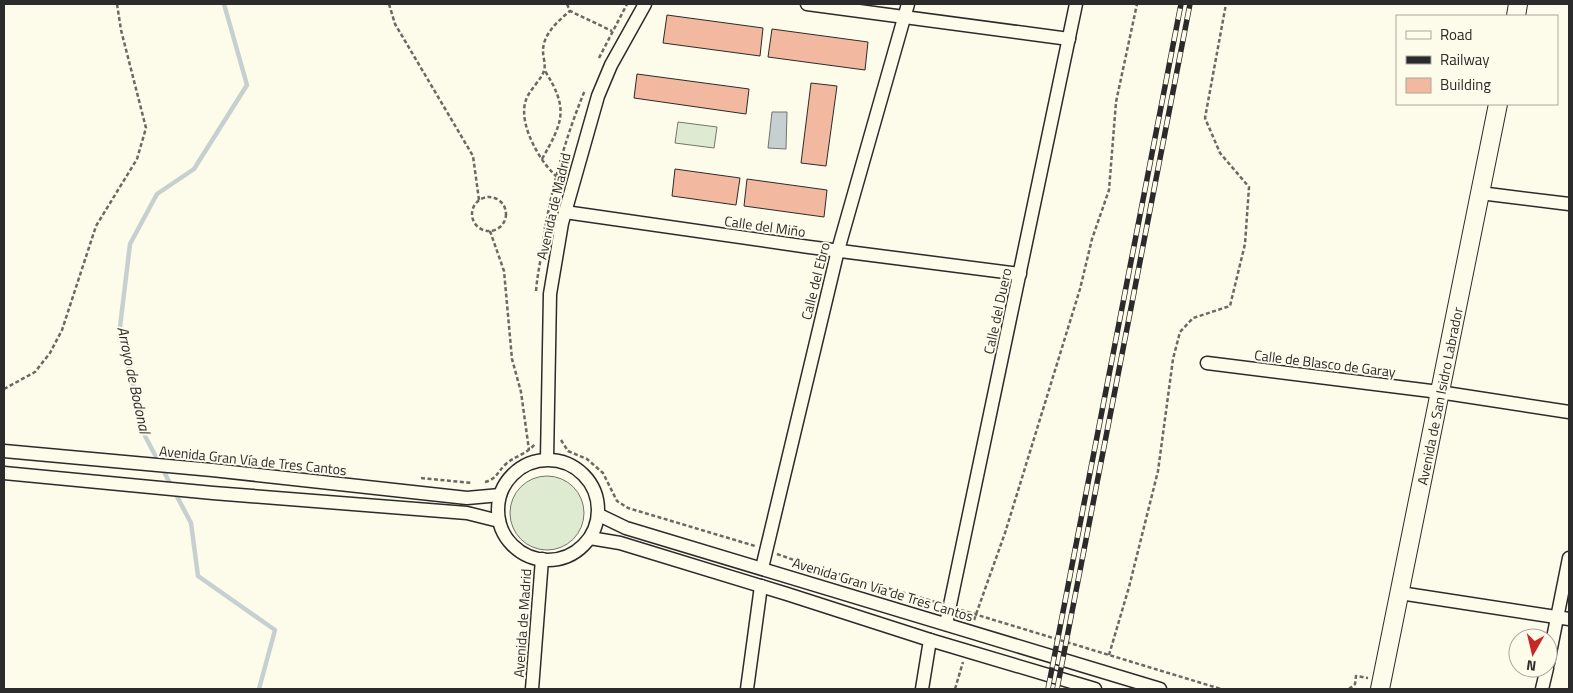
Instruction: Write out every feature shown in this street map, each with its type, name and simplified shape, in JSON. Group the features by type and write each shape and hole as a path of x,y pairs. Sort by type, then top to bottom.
{"street":[{"name":"Avenida de Madrid","path":"547,459 550,294 556,250 571,188 598,96 611,65 645,4"},
{"path":"807,4 1069,39"},
{"name":"Calle del Ebro","path":"762,568 838,250 908,4"},
{"name":"Calle del Duero","path":"946,624 1076,4"},
{"name":"Avenida de San Isidro Labrador","path":"1380,689 1498,105"},
{"path":"1480,193 1569,204"},
{"name":"Calle del Miño","path":"565,212 809,247 1020,274"},
{"name":"Calle de Blasco de Garay","path":"1208,363 1439,392 1569,412"},
{"name":"Avenida Gran Vía de Tres Cantos","path":"4,451 212,470 467,498 500,495"},
{"path":"547,459 572,465 584,474 593,486 596,494 598,515 596,527 590,538 580,548 568,556 542,560 526,555 514,546 505,535 499,521 498,508 500,495 506,482 516,470 529,463 547,459"},
{"path":"4,473 466,514 499,521"},
{"name":"Avenida Gran Vía de Tres Cantos","path":"598,515 626,528 1160,689"},
{"path":"590,538 620,544 761,586 930,640 1095,689"},
{"path":"1558,635 1564,618 1569,558"},
{"name":"Avenida de Madrid","path":"532,689 542,560"},
{"path":"748,689 761,586"},
{"path":"1400,594 1564,618"},
{"path":"922,689 930,640"}],"path":[{"path":"4,389 35,372 50,353 62,330 96,226 137,159 146,128 121,30 117,4"},
{"path":"389,4 396,24 473,156 479,200"},
{"path":"567,4 570,11 612,31"},
{"path":"597,62 627,4"},
{"path":"971,631 1005,533 1080,289 1092,239 1109,190 1116,102 1137,4"},
{"path":"1103,672 1129,587 1158,471 1173,359 1180,332 1193,318 1230,306 1245,244 1249,187 1220,153 1206,118 1226,4"},
{"path":"542,159 554,138 562,113 556,89 544,70 543,47 545,39 553,27 570,11"},
{"path":"544,70 526,99 524,119 527,130 542,159 556,177 571,188"},
{"path":"536,296 543,237 556,177 586,88"},
{"path":"489,197 499,200 506,208 506,219 500,228 490,231 482,229 475,223 472,216 474,207 479,200 489,197"},
{"path":"490,231 504,271 512,359 521,392 529,451"},
{"path":"420,478 479,484 492,480 506,464 529,451 535,444 535,436 548,432 560,438 568,451 587,459 603,473 617,501 628,508 767,550 811,566 1221,689"},
{"path":"955,689 966,651"}],"green space":[{"path":"678,122 717,127 714,148 675,143"},
{"path":"540,476 554,476 568,482 578,492 584,506 584,520 578,534 568,544 554,550 540,550 526,544 516,534 510,520 510,506 516,492 526,482"}],"shaded area":[{"path":"772,112 787,112 786,149 768,148"}],"building":[{"path":"667,15 763,28 760,56 663,43"},
{"path":"772,29 868,42 865,70 768,57"},
{"path":"637,74 749,89 746,114 634,98"},
{"path":"811,83 837,86 826,166 801,163"},
{"path":"675,169 740,178 736,205 672,196"},
{"path":"747,179 827,190 824,217 744,206"}],"waterway":[{"name":"Arroyo de Bodonal","path":"224,4 247,85 194,169 157,194 130,244 120,327 145,436 191,523 198,576 275,630 259,689"}],"railway":[{"path":"1048,689 1181,4"},
{"path":"1057,689 1190,4"}]}
